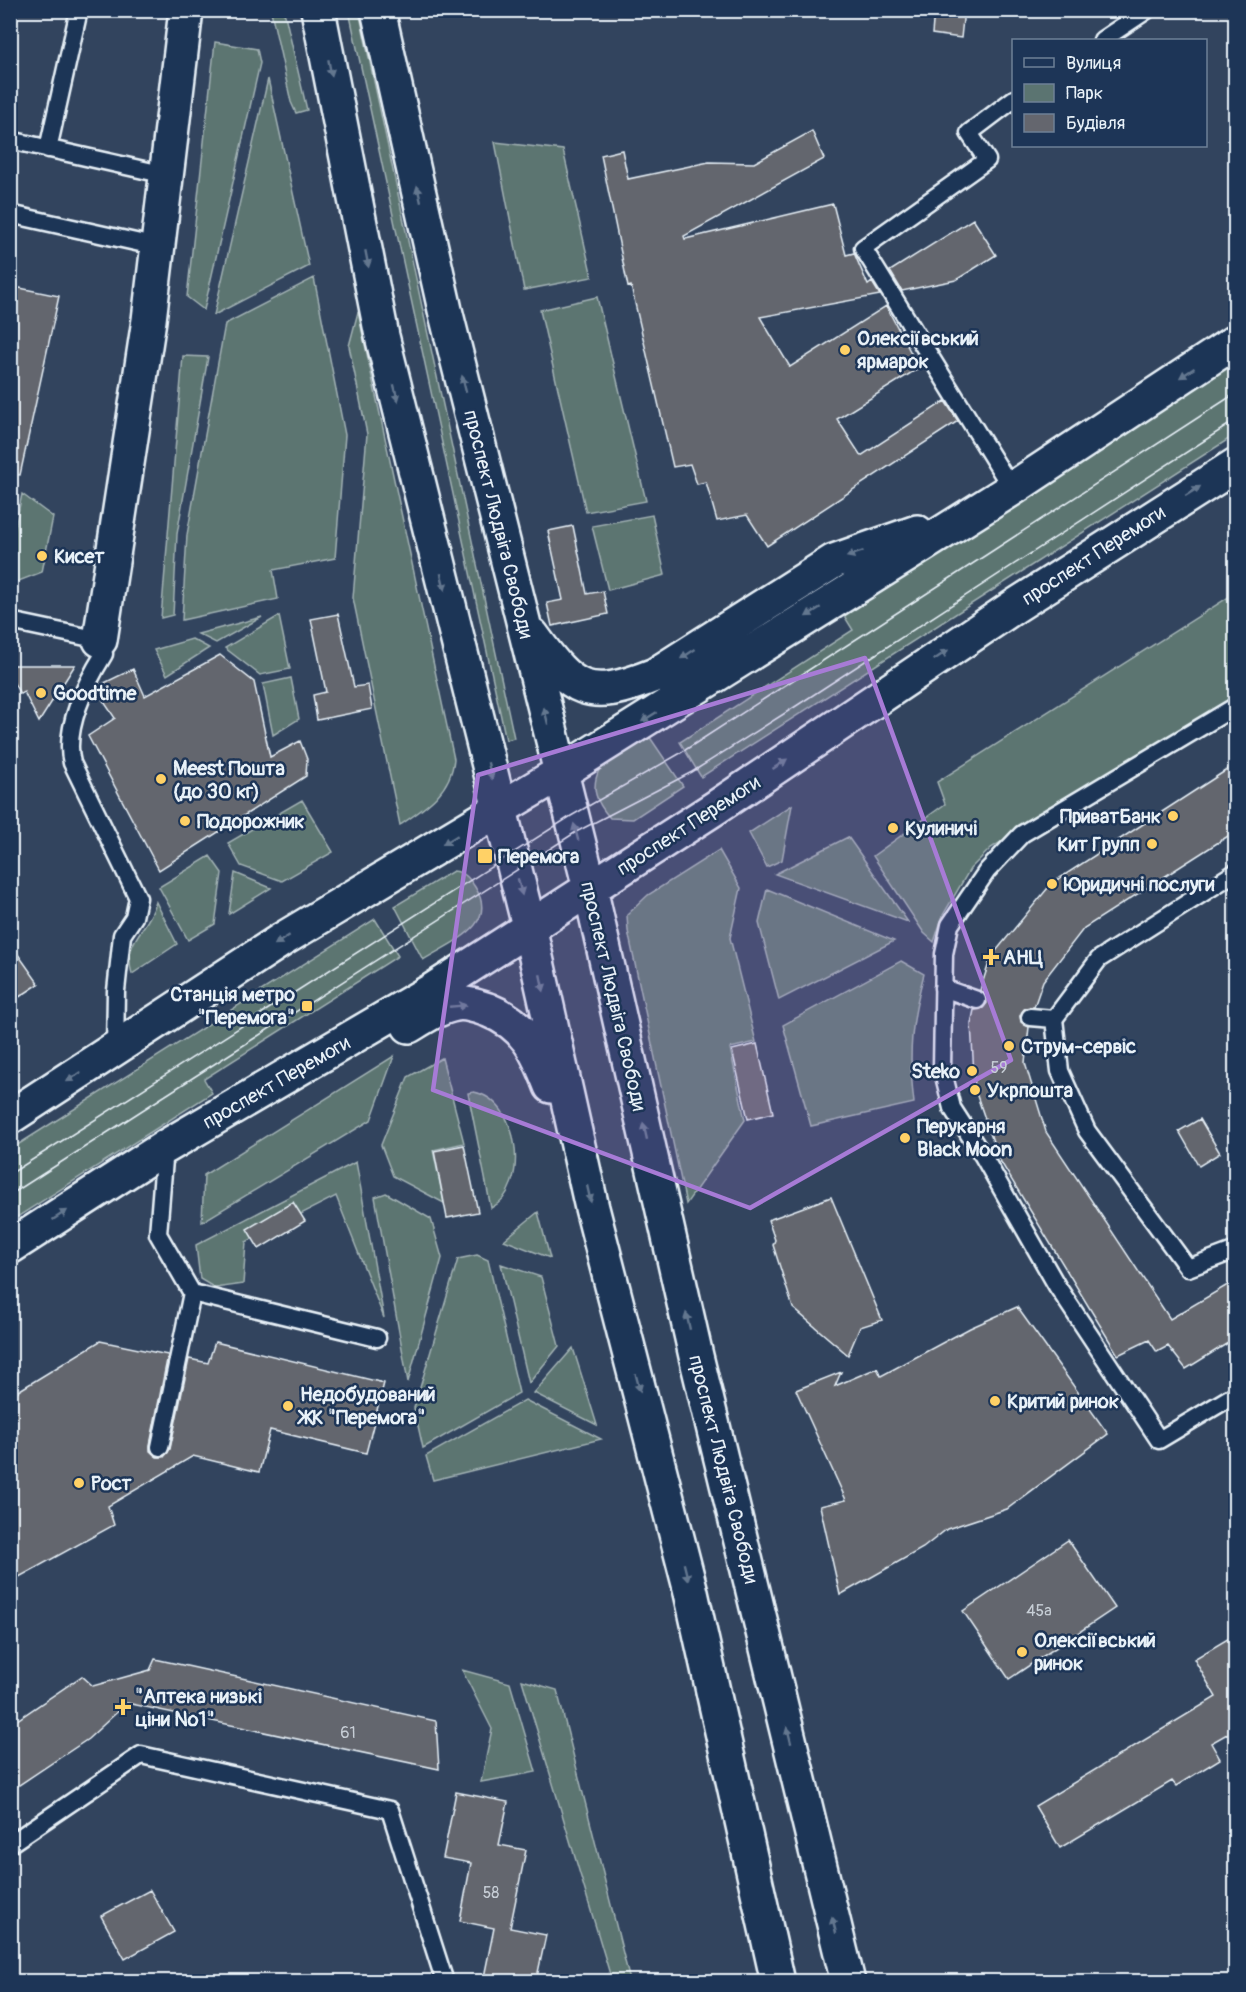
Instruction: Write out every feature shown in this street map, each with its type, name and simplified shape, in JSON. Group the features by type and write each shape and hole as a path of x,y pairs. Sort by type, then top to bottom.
{"main road":[{"path":"100,640 149,320 186,10"},
{"path":"318,10 382,336 530,926 581,1159 690,1588 778,1982"},
{"name":"проспект Людвіга Свободи","path":"378,10 445,310 590,888 696,1356 848,1982"},
{"path":"10,1118 284,939 560,773 969,513 1012,489 1236,341"},
{"name":"проспект Перемоги","path":"10,1247 165,1147 431,991 725,802 1015,606 1236,465"},
{"path":"523,622 558,670 572,683 591,690 629,686 655,675 834,561 969,513"},
{"path":"165,1147 199,1149 420,1019 458,1004 477,1006 505,1017 525,1033 545,1071 581,1159"}],"lane":[{"path":"48,149 79,10"},
{"path":"1104,39 1147,10"},
{"path":"1012,100 969,132 987,160 863,248 1012,489"},
{"path":"10,140 166,175"},
{"path":"10,214 158,247"},
{"path":"10,621 100,640 104,654 88,680 68,747 72,763 138,898 134,917 122,934 116,991 115,1051"},
{"path":"1236,706 1022,834 987,871 950,925 944,954 942,1068 952,1108 983,1156 1057,1286 1159,1440 1236,1394"},
{"path":"1236,872 1099,959 1054,1019 1059,1071 1087,1131 1188,1268 1236,1250"},
{"path":"943,988 977,1000"},
{"path":"1030,1017 1054,1019"},
{"path":"160,1447 192,1293 158,1234 165,1147"},
{"path":"192,1293 377,1338"},
{"path":"10,1845 141,1755 390,1810 445,1982"}],"highlighted area":[{"path":"865,658 1011,1060 750,1208 433,1090 478,775"}],"green space":[{"path":"271,11 282,11 285,15 307,110 296,113 291,102"},
{"path":"349,11 359,11 514,738 506,740"},
{"path":"215,42 257,49 260,63 204,310 187,297"},
{"path":"268,79 309,266 214,315"},
{"path":"495,142 563,150 592,277 524,290"},
{"path":"314,278 345,435 335,558 273,570 278,599 182,620 187,535 225,324"},
{"path":"597,297 646,501 586,512 540,310"},
{"path":"358,312 454,759 452,771 442,790 427,805 400,825 353,598 367,434 349,346"},
{"path":"183,356 208,357 177,534 173,615 161,618"},
{"path":"1235,361 1235,435 701,777 680,742 853,630 843,614"},
{"path":"22,494 53,517 42,572 11,584 11,547"},
{"path":"652,515 665,575 608,590 592,526"},
{"path":"1235,593 1235,696 991,848 970,869 943,915 934,942 924,933 873,856 945,804 937,782"},
{"path":"279,616 290,669 260,675 225,648"},
{"path":"262,617 216,643 198,634"},
{"path":"192,639 209,648 167,675 154,650"},
{"path":"291,678 299,719 273,735 263,684"},
{"path":"649,736 683,786 633,819 610,818 596,795 595,782 600,768"},
{"path":"302,800 333,852 282,881 241,866 228,843"},
{"path":"792,805 782,860 767,867 749,833"},
{"path":"848,837 908,922 775,874"},
{"path":"719,850 741,888 730,938 756,1042 730,1048 745,1120 686,1204 628,931 627,915 648,895"},
{"path":"210,856 222,873 215,924 188,940 159,887"},
{"path":"453,871 469,878 481,901 481,912 477,922 469,931 423,960 395,906"},
{"path":"235,873 271,888 229,914"},
{"path":"767,889 894,941 779,1000 759,923"},
{"path":"156,902 177,944 132,974 130,962 133,943 148,921"},
{"path":"375,919 398,956 204,1079 212,1093 11,1221 11,1149"},
{"path":"901,961 924,974 912,1038 911,1069 914,1103 811,1126 783,1025"},
{"path":"394,1056 371,1120 202,1222 204,1175"},
{"path":"442,1058 464,1143 433,1150 444,1203 393,1176 381,1145 408,1077"},
{"path":"474,1092 490,1099 502,1111 515,1146 515,1165 511,1183 503,1198 491,1208 468,1093"},
{"path":"356,1162 384,1318 336,1196 246,1242 243,1284 215,1288 200,1279 196,1245"},
{"path":"386,1193 431,1219 442,1258 408,1382 375,1197"},
{"path":"538,1212 550,1258 504,1240"},
{"path":"477,1255 488,1260 519,1393 423,1448 414,1408 458,1259"},
{"path":"501,1264 541,1277 559,1346 529,1383"},
{"path":"573,1348 597,1425 534,1393"},
{"path":"525,1400 601,1439 433,1480 426,1456"},
{"path":"462,1670 510,1683 536,1772 481,1782 492,1729"},
{"path":"522,1680 557,1690 630,1981 612,1981"}],"building":[{"path":"934,10 964,10 961,38 932,34"},
{"path":"812,131 824,159 684,236 685,239 833,204 846,255 854,253 868,285 872,282 880,295 760,317 790,367 886,306 919,368 837,419 861,456 945,401 958,421 767,546 747,515 717,521 706,482 697,484 690,464 673,467 631,286 628,287 601,155 622,150 628,179 709,162 754,163"},
{"path":"973,219 996,255 956,280 902,291 890,271"},
{"path":"10,286 59,296 20,475 10,474"},
{"path":"573,526 587,594 603,591 608,614 552,626 547,603 563,600 548,531"},
{"path":"338,614 354,687 368,685 372,709 317,720 313,695 326,692 311,619"},
{"path":"220,655 254,682 270,757 300,741 307,759 306,776 159,870 88,736 115,718 96,690 98,686 133,669 145,696"},
{"name":"Goodtime","path":"10,665 75,665 39,722 24,692 20,694 10,676"},
{"path":"1236,764 1236,831 1084,928 1043,981 1034,1007 1025,1008 1020,1016 1021,1022 1029,1027 1025,1063 1046,1132 1170,1319 1236,1280 1236,1338 1186,1369 1168,1346 1157,1352 1149,1340 1118,1355 999,1159 975,1090 971,1024 974,1010 983,1008 987,1003 985,994 980,990 991,957 1052,883"},
{"path":"10,943 39,984 10,1003"},
{"path":"757,1044 773,1113 748,1119 732,1050"},
{"path":"1200,1119 1220,1153 1199,1166 1179,1131"},
{"path":"464,1145 478,1212 447,1218 434,1151"},
{"path":"831,1197 882,1320 860,1327 848,1355 793,1308 773,1245 775,1240 768,1220"},
{"path":"293,1202 305,1221 259,1249 247,1229"},
{"path":"1017,1307 1108,1434 1007,1509 947,1529 923,1548 840,1595 820,1506 846,1500 796,1390 841,1372 835,1386 877,1368 881,1376 970,1328"},
{"name":"Рост","path":"100,1341 168,1355 150,1445 150,1451 157,1457 164,1457 170,1449 189,1359 208,1363 215,1342 384,1383 366,1453 270,1430 259,1472 193,1456 108,1506 114,1525 10,1582 10,1396"},
{"path":"1068,1540 1115,1608 1009,1679 963,1611"},
{"path":"1236,1634 1236,1729 1211,1743 1220,1759 1176,1786 1172,1781 1060,1848 1035,1806 1216,1697 1194,1659"},
{"path":"155,1659 436,1721 439,1769 127,1703 88,1739 10,1791 10,1725 82,1676 93,1686 150,1670"},
{"path":"456,1792 508,1802 499,1845 526,1850 510,1928 546,1935 536,1982 483,1982 494,1928 460,1921 471,1863 443,1858"},
{"path":"150,1890 174,1932 125,1959 101,1916"}],"tram line":[{"path":"10,1174 571,816 679,754 1236,393"},
{"path":"10,1195 576,832 692,772 1236,420"}],"place":[{"name":"Олексіївський ярмарок","path":"845,350"},
{"name":"Кисет","path":"42,556"},
{"name":"Goodtime","path":"41,693"},
{"name":"Meest Пошта (до 30 кг)","path":"161,779"},
{"name":"ПриватБанк","path":"1173,816"},
{"name":"Подорожник","path":"185,821"},
{"name":"Кулиничі","path":"893,828"},
{"name":"Кит Групп","path":"1152,844"},
{"name":"Перемога","path":"485,856"},
{"name":"Юридичні послуги","path":"1052,884"},
{"name":"АНЦ","path":"991,957"},
{"name":"Станція метро \"Перемога\"","path":"307,1006"},
{"name":"Струм-сервіс","path":"1009,1046"},
{"name":"Steko","path":"972,1071"},
{"name":"Укрпошта","path":"975,1090"},
{"name":"Перукарня Black Moon","path":"905,1138"},
{"name":"Критий ринок","path":"995,1401"},
{"name":"Недобудований ЖК \"Перемога\"","path":"288,1406"},
{"name":"Рост","path":"79,1483"},
{"name":"Олексіївський ринок","path":"1022,1652"},
{"name":"\"Аптека низькі ціни №1\"","path":"123,1707"}]}
